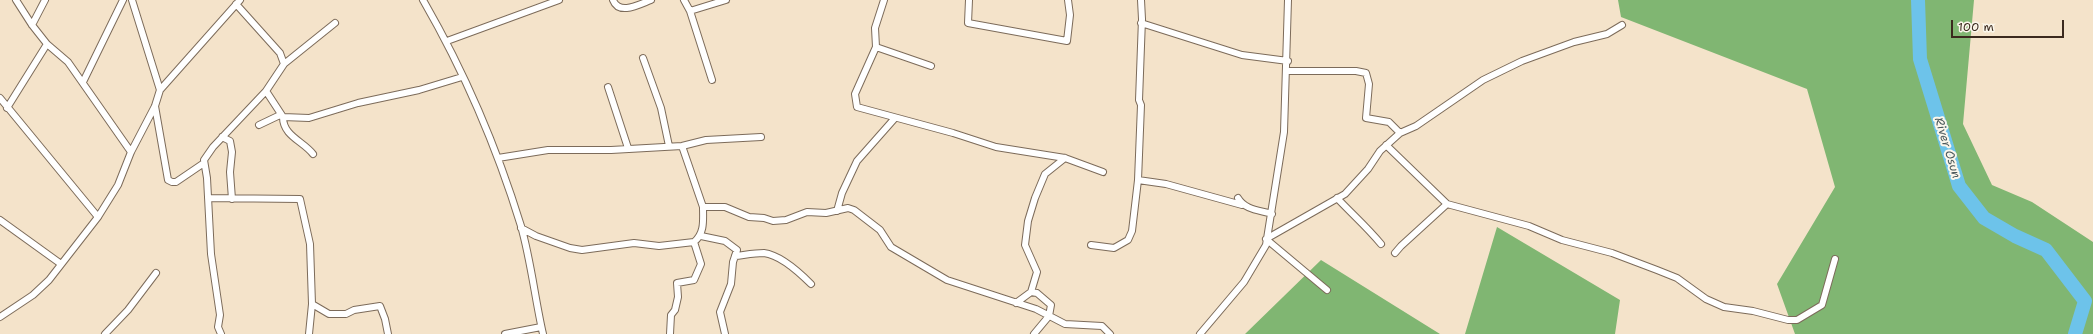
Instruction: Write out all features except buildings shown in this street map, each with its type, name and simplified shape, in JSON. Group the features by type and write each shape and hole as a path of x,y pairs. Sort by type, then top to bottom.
{"street":[{"path":"16,0 32,25 47,44 68,62 131,152"},
{"path":"32,25 45,0"},
{"path":"83,82 123,0"},
{"path":"132,0 160,90"},
{"path":"423,0 447,41 498,158 521,228 542,331 504,334"},
{"path":"447,41 559,0"},
{"path":"613,0 620,8 626,8 651,0"},
{"path":"684,0 690,11 712,80"},
{"path":"690,11 726,0"},
{"path":"884,0 875,28 876,47 854,94 857,107 953,133 996,147 1065,158 1103,172"},
{"path":"968,0 968,23 1067,41 1070,15 1068,0"},
{"path":"1091,245 1114,248 1128,240 1132,231 1138,180 1141,105 1139,100 1142,23 1141,0"},
{"path":"1200,334 1244,282 1266,245 1284,132 1288,70 1288,0"},
{"path":"0,317 33,295 62,264 98,217 118,185 131,152 155,106 160,90 238,2 280,53 284,64"},
{"path":"221,334 218,327 220,315 211,254 207,178 204,163 206,156 222,136 266,91 284,64 335,23"},
{"path":"1142,23 1242,55 1288,61"},
{"path":"1266,239 1345,194 1368,169 1386,145 1400,133 1416,126 1482,80 1522,61 1574,42 1607,34 1622,25"},
{"path":"7,108 47,44"},
{"path":"876,47 931,66"},
{"path":"643,58 661,108 668,146"},
{"path":"1288,70 1356,71 1366,73 1369,84 1366,118 1389,122 1400,133"},
{"path":"259,125 282,116 309,118 358,103 419,90 462,77"},
{"path":"608,87 628,148"},
{"path":"266,91 282,116 283,122 291,137 307,147 313,154"},
{"path":"0,98 98,217"},
{"path":"155,106 168,180 176,182 204,163"},
{"path":"837,211 842,193 857,161 895,118"},
{"path":"222,136 230,141 232,152 230,172 232,198"},
{"path":"498,158 548,150 682,146 706,140 761,137"},
{"path":"1386,145 1447,204 1529,226 1562,240 1612,253 1658,270 1677,278 1706,299 1724,307 1753,311 1788,320 1797,320 1822,305 1835,259"},
{"path":"521,228 536,236 570,248 582,250 634,243 659,246 694,242 701,236 703,207 682,146"},
{"path":"1016,303 1031,292 1037,272 1026,246 1028,221 1045,174 1065,158"},
{"path":"1138,180 1166,184 1272,214"},
{"path":"208,198 300,200 310,244 312,304 309,334"},
{"path":"1238,198 1242,205"},
{"path":"1337,198 1356,218 1365,224 1381,244"},
{"path":"1395,253 1447,204"},
{"path":"703,207 725,208 749,217 764,218 773,222 786,220 807,212 826,213 848,208 861,214 880,230 891,247 947,280 1016,303 1065,324 1102,326 1110,334"},
{"path":"0,220 62,264"},
{"path":"701,236 725,241 737,250 731,284 720,312 725,334"},
{"path":"1266,239 1327,290"},
{"path":"670,334 670,316 675,310 678,297 677,283 694,280 701,264 694,242"},
{"path":"735,256 763,253 774,256 811,284"},
{"path":"105,334 128,310 156,273"},
{"path":"1031,292 1037,293 1051,305 1049,316 1034,334"},
{"path":"312,304 329,314 346,314 354,310 380,306 388,334"}],"green space":[{"path":"1618,0 1974,0 1963,124 1992,185 2032,202 2093,242 2093,334 1795,334 1777,284 1835,187 1807,89 1621,17"},
{"path":"1497,227 1620,300 1615,334 1465,334"},
{"path":"1321,260 1440,334 1245,334"}],"waterway":[{"name":"River Osun","path":"1918,0 1920,59 1959,186 1984,218 2015,236 2046,250 2085,301 2075,334"}]}
